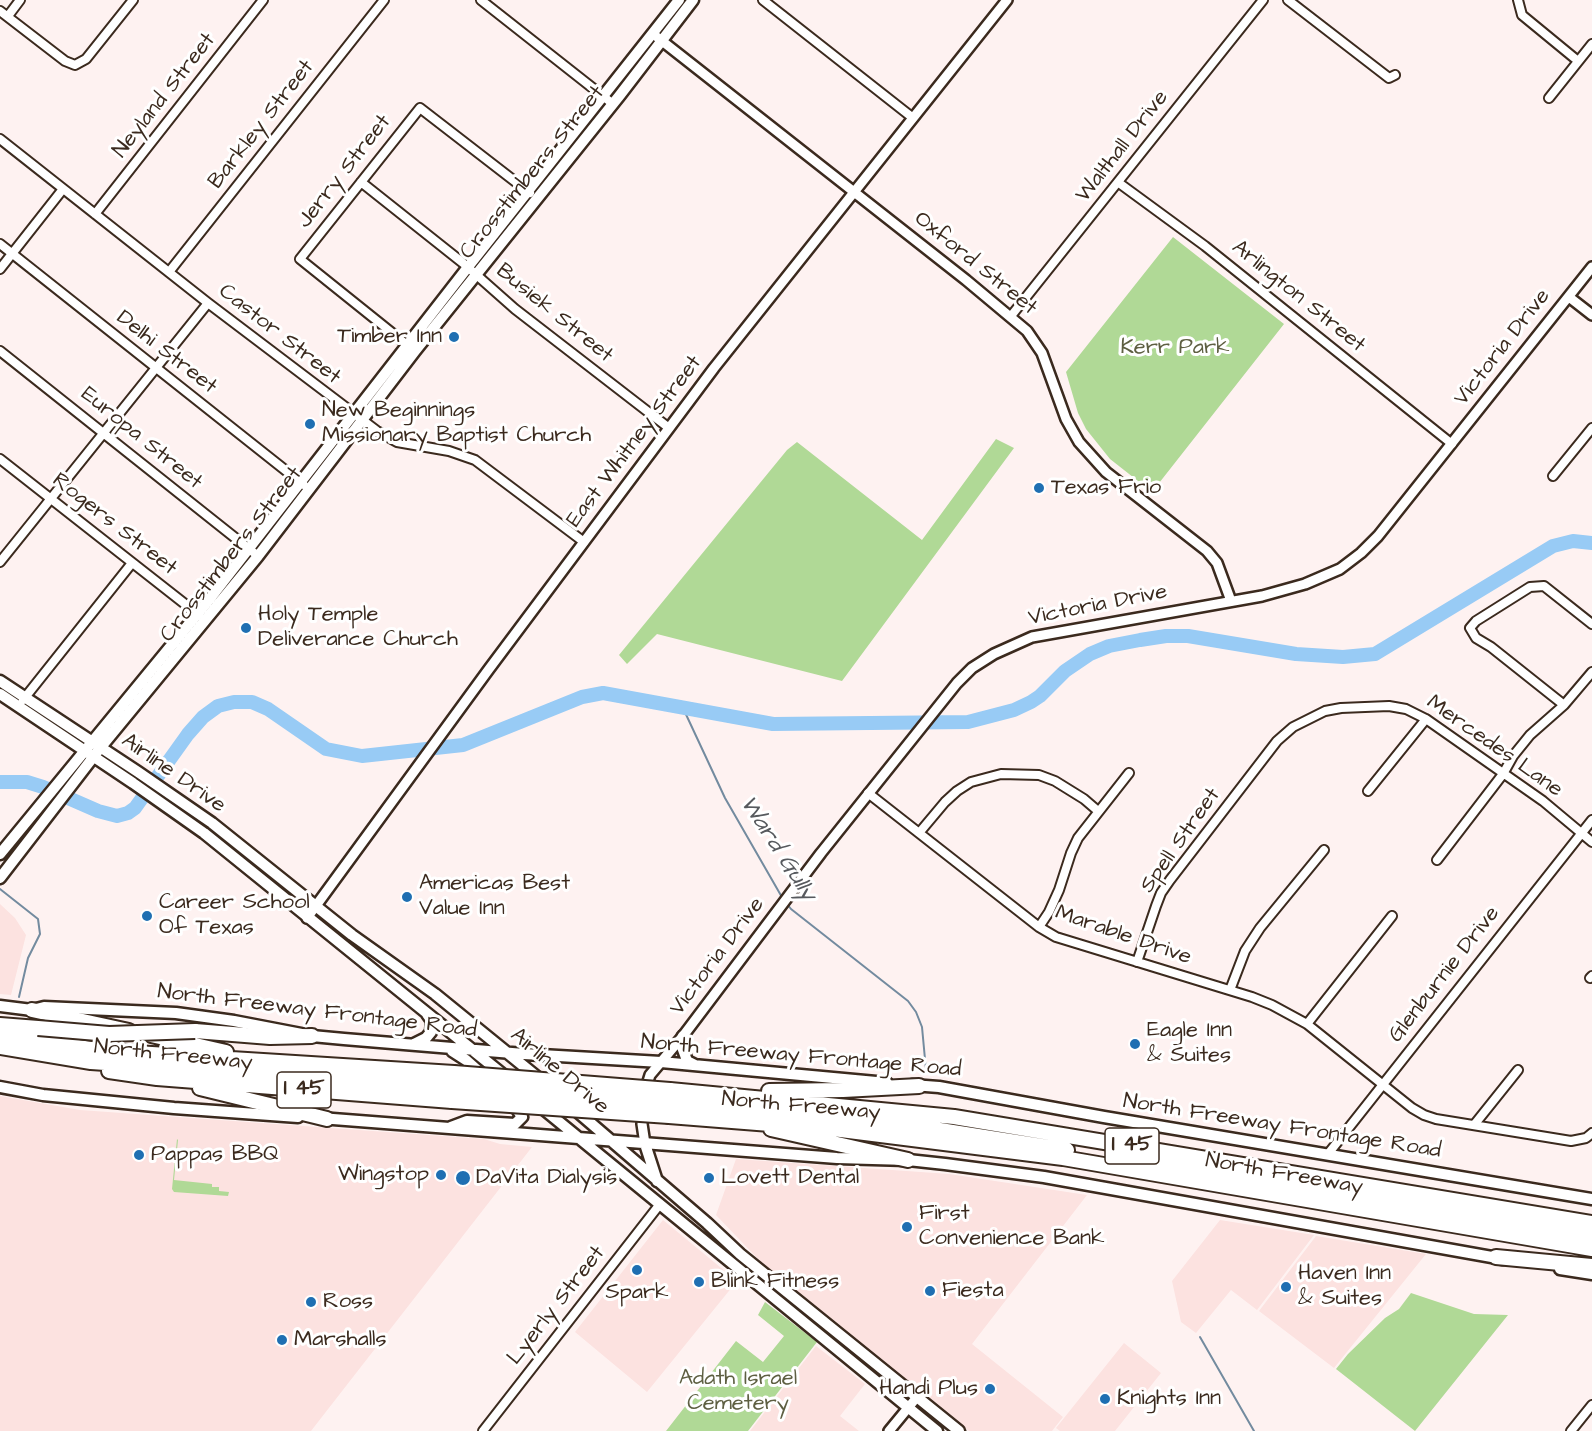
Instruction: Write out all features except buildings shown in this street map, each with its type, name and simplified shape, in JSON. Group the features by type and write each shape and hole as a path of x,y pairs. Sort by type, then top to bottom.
{"highway":[{"path":"33,1010 185,1042 260,1061"},
{"path":"0,1025 109,1034 195,1032 270,1038 312,1036"},
{"name":"North Freeway","path":"0,1035 104,1051 260,1061 670,1103 889,1122 1592,1236"},
{"name":"North Freeway","path":"0,1047 91,1062 453,1080"},
{"name":"North Freeway","path":"0,1056 157,1078 452,1101 670,1103 752,1122 832,1129 1063,1158 1592,1249"},
{"path":"157,1078 327,1119"},
{"path":"702,1092 843,1090 919,1086"},
{"name":"North Freeway","path":"670,1103 702,1092 954,1117 1592,1223"},
{"path":"752,1122 778,1132 908,1160"},
{"path":"1496,1257 1592,1266"}],"main road":[{"name":"Crosstimbers Street","path":"658,37 679,0"},
{"name":"Crosstimbers Street","path":"2,876 94,757 96,744 155,664 258,556 305,486 411,348 468,267 532,194 658,37 693,0"},
{"name":"Crosstimbers Street","path":"411,348 477,274 532,194"},
{"name":"Crosstimbers Street","path":"0,854 84,750 96,744 165,671 248,548 305,486"},
{"path":"155,664 165,671"},
{"name":"Airline Drive","path":"0,681 84,750 204,833 937,1431"},
{"name":"Airline Drive","path":"0,694 22,701 96,744 138,772 212,823 368,946 435,993 509,1053 751,1263 959,1431"},
{"path":"204,833 212,823"},
{"path":"17,833 28,842"},
{"path":"358,958 368,946"},
{"name":"North Freeway Frontage Road","path":"0,1006 33,1010 44,1007 176,1013 312,1036 474,1051 661,1062 939,1087 1592,1199"},
{"path":"411,1045 426,1038 431,1032 432,1021 425,1012"},
{"path":"682,1036 682,1047 687,1061 695,1066"},
{"path":"447,1048 466,1060 511,1100 522,1117 518,1122 509,1125 467,1121 448,1128"},
{"path":"0,1087 51,1096 174,1108 837,1158 908,1160 1044,1177 1592,1274"},
{"path":"645,1144 657,1182"},
{"path":"653,1169 654,1156 665,1145"},
{"path":"660,1204 668,1201 679,1210 693,1212"},
{"path":"744,1272 751,1263"},
{"path":"828,1342 837,1332"}],"street":[{"path":"8,16 20,0"},
{"path":"0,11 66,61 75,65 86,59 133,0"},
{"name":"Neyland Street","path":"95,214 264,0"},
{"name":"Barkley Street","path":"169,272 384,0"},
{"path":"481,0 609,100"},
{"path":"763,0 913,118"},
{"name":"East Whitney Street","path":"307,918 669,428 1007,0"},
{"name":"Walthall Drive","path":"1011,316 1263,0"},
{"path":"1288,0 1389,78 1395,75"},
{"path":"1518,0 1522,15 1578,61"},
{"name":"Oxford Street","path":"658,37 1027,331 1042,353 1066,419 1079,442 1106,472 1207,551 1223,575 1231,601"},
{"path":"1549,98 1592,44"},
{"name":"Jerry Street","path":"411,348 300,259 420,108 532,194"},
{"name":"Castor Street","path":"0,139 208,303 376,431 397,442 449,451 475,460 584,542"},
{"name":"Busiek Street","path":"361,182 477,274 515,309 669,428"},
{"name":"Arlington Street","path":"1119,183 1205,246 1452,444"},
{"path":"0,269 63,189"},
{"name":"Delhi Street","path":"0,244 305,486"},
{"name":"Victoria Drive","path":"645,1144 642,1124 646,1084 650,1075 868,793 972,668 994,654 1032,637 1287,590 1340,569 1378,536 1592,267"},
{"path":"1569,297 1592,315"},
{"path":"0,562 208,303"},
{"name":"Europa Street","path":"0,351 258,556"},
{"path":"1553,477 1592,428"},
{"name":"Rogers Street","path":"0,459 201,617"},
{"path":"22,701 132,563"},
{"path":"1564,705 1491,647 1476,638 1470,628 1476,621 1530,587 1544,586 1592,624"},
{"path":"1437,860 1530,735 1564,705 1592,672"},
{"name":"Mercedes Lane","path":"1273,746 1293,727 1308,718 1341,708 1389,706 1406,709 1426,718 1481,756 1543,801 1592,842"},
{"path":"1368,791 1426,718"},
{"name":"Spell Street","path":"1137,963 1161,893 1273,746"},
{"path":"919,833 957,791 971,782 1000,774 1020,773 1039,776 1055,782 1084,799 1098,811"},
{"path":"1039,927 1059,890 1078,838 1129,773"},
{"name":"Marable Drive","path":"868,793 1039,927 1056,937 1272,1005 1307,1024 1424,1115 1571,1141 1586,1138 1592,1133"},
{"name":"Glenburnie Drive","path":"1328,1154 1592,820"},
{"path":"1230,990 1245,951 1260,928 1324,850"},
{"path":"1307,1024 1392,916"},
{"path":"1474,1125 1518,1070"},
{"name":"Lyerly Street","path":"483,1431 660,1204"},
{"path":"889,1431 917,1397"},
{"path":"1571,1431 1592,1405"}],"shaded area":[{"path":"0,904 15,918 26,935 11,995 0,994"},
{"path":"0,1096 80,1110 484,1139 500,1144 532,1147 311,1431 0,1431"},
{"path":"736,1159 949,1174 1087,1195 972,1344 1063,1417 1052,1431 969,1431 760,1261 716,1215"},
{"path":"663,1220 737,1281 647,1392 575,1332"},
{"path":"1220,1220 1314,1235 1257,1310 1231,1290 1196,1333 1181,1322 1172,1281"},
{"path":"1316,1236 1426,1254 1334,1368 1259,1311"},
{"path":"1124,1343 1161,1373 1115,1431 1060,1431 1056,1428"},
{"path":"816,1346 865,1384 840,1416 859,1431 750,1431"}],"green space":[{"name":"Kerr Park","path":"1173,237 1284,324 1152,492 1110,459 1086,429 1078,413 1066,372"},
{"path":"996,439 1014,448 842,681 657,634 627,664 619,655 787,450 797,442 922,540"},
{"path":"177,1139 174,1180 212,1184 212,1187 219,1187 219,1191 229,1192 228,1196 174,1192 172,1189"},
{"path":"1411,1293 1474,1314 1508,1315 1415,1431 1336,1369 1385,1318 1399,1309"},
{"name":"Adath Israel Cemetery","path":"765,1302 817,1342 748,1431 666,1431 736,1341 763,1362 784,1336 758,1315"}],"waterway":[{"path":"0,782 27,782 98,811 117,816 128,813 135,808 188,734 203,717 218,706 234,702 252,702 268,709 326,749 362,756 463,745 582,697 603,693 773,724 968,722 1014,710 1031,702 1065,671 1090,654 1109,646 1140,640 1166,636 1188,636 1296,654 1343,657 1375,654 1553,546 1573,541 1592,543"},
{"name":"Ward Gully","path":"683,708 725,798 783,899"},
{"path":"0,889 38,919 40,934 28,958 19,997"},
{"name":"Ward Gully","path":"787,904 908,1001 916,1012 922,1027 926,1070"},
{"name":"Ward Gully","path":"1200,1337 1254,1431"}],"place":[{"name":"Timber Inn","path":"454,337"},
{"name":"New Beginnings Missionary Baptist Church","path":"310,424"},
{"name":"Texas Frio","path":"1039,488"},
{"name":"Holy Temple Deliverance Church","path":"246,628"},
{"name":"Americas Best Value Inn","path":"407,897"},
{"name":"Career School Of Texas","path":"147,916"},
{"name":"Eagle Inn & Suites","path":"1135,1044"},
{"name":"Pappas BBQ","path":"139,1155"},
{"name":"Wingstop","path":"441,1175"},
{"name":"DaVita Dialysis","path":"463,1178"},
{"name":"Lovett Dental","path":"709,1178"},
{"name":"First Convenience Bank","path":"907,1227"},
{"name":"Spark","path":"637,1270"},
{"name":"Blink Fitness","path":"699,1282"},
{"name":"Haven Inn & Suites","path":"1286,1287"},
{"name":"Fiesta","path":"930,1291"},
{"name":"Ross","path":"311,1302"},
{"name":"Marshalls","path":"282,1340"},
{"name":"Handi Plus","path":"990,1389"},
{"name":"Knights Inn","path":"1105,1399"}]}
